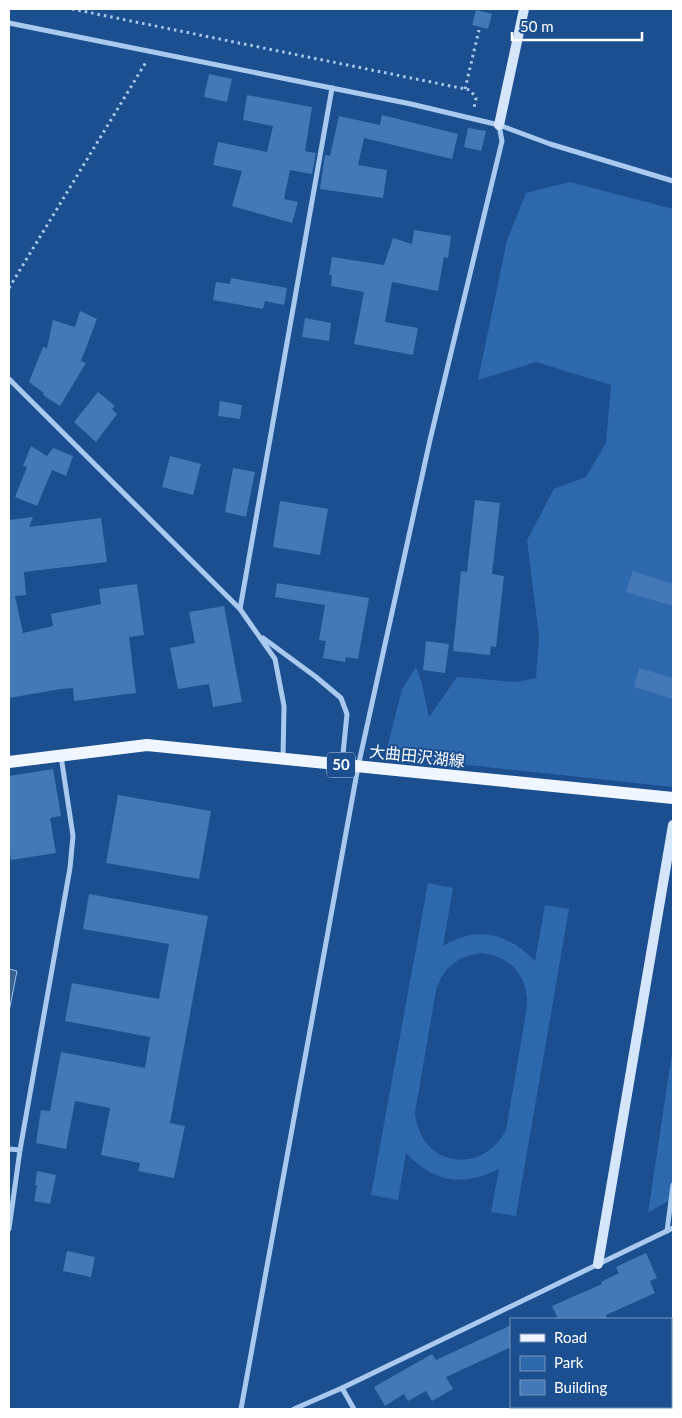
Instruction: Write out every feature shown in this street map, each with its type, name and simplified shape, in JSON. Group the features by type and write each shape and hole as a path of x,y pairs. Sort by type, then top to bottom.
{"main road":[{"name":"大曲田沢湖線","path":"9,762 147,746 673,798"}],"street":[{"path":"240,1409 358,767 430,440 502,141 499,125 524,9"},
{"path":"9,23 411,104 471,118 499,125 550,144 673,181"},
{"path":"240,609 332,88"},
{"path":"9,379 240,609 275,659 284,706 283,759"},
{"path":"258,635 316,677 341,698 347,714 342,765"},
{"path":"9,1230 20,1150 70,868 72,836 61,756"},
{"path":"598,1264 673,825"},
{"path":"9,1149 20,1150"},
{"path":"294,1409 342,1388 670,1229 673,1185"},
{"path":"342,1388 354,1409"}],"path":[{"path":"72,9 465,88 470,90 476,98 471,118"},
{"path":"465,88 479,30"},
{"path":"9,288 152,52"}],"green space":[{"path":"570,182 673,209 673,787 385,756 402,689 416,667 422,684 429,717 457,677 517,682 536,678 539,637 527,540 554,489 586,477 606,443 611,385 536,362 478,380 507,240 526,193"},
{"path":"428,883 453,888 443,946 456,939 468,936 492,935 514,944 535,961 545,905 569,909 516,1216 491,1212 499,1169 473,1178 450,1179 428,1171 406,1153 398,1200 371,1195","holes":["481,953 501,958 516,970 525,986 527,996 527,1007 506,1130 495,1145 482,1155 468,1159 453,1159 439,1154 428,1145 419,1131 415,1113 436,990 447,969 458,960"]},
{"path":"673,1046 673,1198 648,1213"}],"shaded area":[{"path":"9,969 17,971 9,1012"}],"building":[{"path":"476,10 492,14 488,29 472,25"},
{"path":"209,74 232,79 227,102 204,97"},
{"path":"247,95 312,107 305,151 316,153 312,174 290,170 284,199 298,202 292,223 232,206 242,171 213,165 218,142 267,152 273,126 243,120"},
{"path":"382,115 458,134 452,159 364,138 358,165 387,170 383,198 320,189 325,155 330,156 339,116 380,125"},
{"path":"468,128 486,131 481,151 464,147"},
{"path":"414,230 451,236 448,258 444,257 438,291 392,282 385,322 418,328 413,355 354,344 364,292 331,286 332,275 329,275 332,257 384,265 393,238 412,244"},
{"path":"231,278 287,288 284,305 265,301 263,309 213,300 216,282 230,284"},
{"path":"80,311 97,319 81,361 86,363 60,406 43,395 44,393 29,382 43,347 47,348 53,320 75,327"},
{"path":"305,318 331,323 329,341 302,337"},
{"path":"98,392 115,406 112,409 117,414 96,442 74,422"},
{"path":"220,401 242,405 240,419 218,416"},
{"path":"31,446 47,456 53,448 73,456 66,476 52,470 37,506 15,497 27,467 23,466"},
{"path":"170,456 201,464 193,495 162,487"},
{"path":"233,468 255,472 246,517 225,512"},
{"path":"475,500 500,503 492,574 504,576 496,647 491,646 490,655 453,651 461,571 467,572"},
{"path":"280,501 328,509 320,555 273,547"},
{"path":"33,517 29,527 101,518 107,562 24,572 26,595 15,596 23,633 53,626 51,614 101,604 99,589 137,584 144,635 129,637 136,693 74,701 73,688 9,698 9,520"},
{"path":"633,571 673,584 673,606 626,592"},
{"path":"277,583 369,598 358,659 346,657 345,662 323,658 326,641 319,640 325,605 275,597"},
{"path":"224,606 242,702 213,707 209,684 178,689 170,648 195,643 189,612"},
{"path":"426,641 449,644 445,673 423,670"},
{"path":"639,668 673,678 673,699 634,687"},
{"path":"53,769 61,816 50,818 56,853 11,860 9,849 9,776"},
{"path":"118,795 211,811 199,879 106,863"},
{"path":"89,894 208,916 170,1123 185,1126 174,1178 138,1171 140,1163 101,1155 110,1108 75,1101 66,1149 36,1143 41,1110 50,1111 61,1052 145,1068 150,1037 65,1021 72,983 159,999 169,944 83,929"},
{"path":"37,1171 56,1175 50,1204 34,1201"},
{"path":"67,1251 95,1257 91,1277 63,1271"},
{"path":"646,1253 657,1278 650,1281 655,1293 606,1315 607,1318 558,1318 552,1306 602,1284 601,1282 619,1273 616,1267"},
{"path":"510,1325 510,1347 446,1377 453,1389 432,1401 426,1391 408,1401 404,1394 385,1406 374,1387 432,1354 436,1360"}]}
